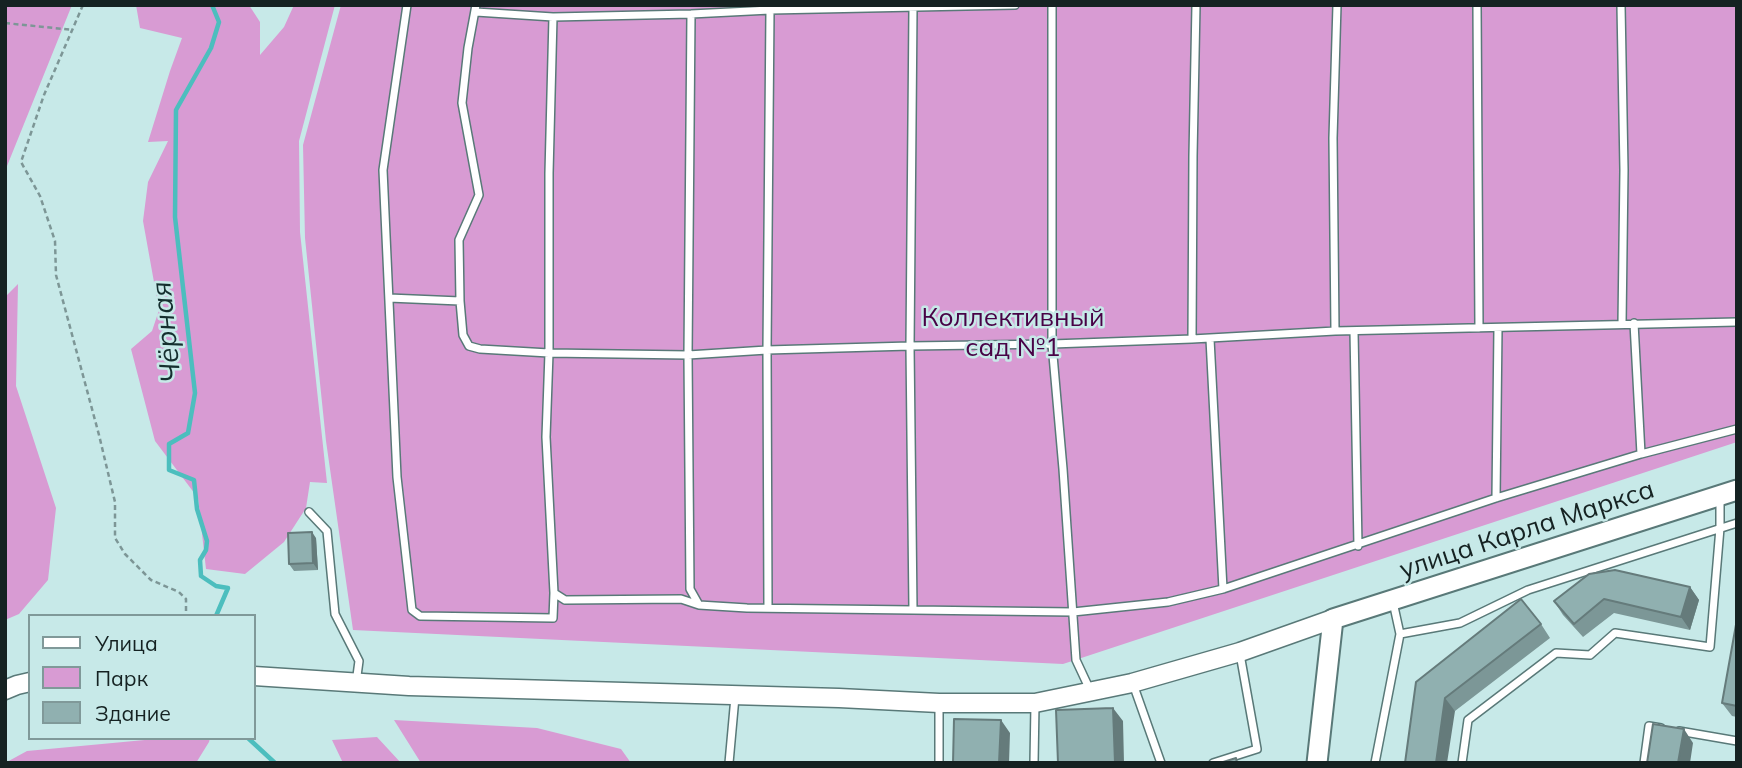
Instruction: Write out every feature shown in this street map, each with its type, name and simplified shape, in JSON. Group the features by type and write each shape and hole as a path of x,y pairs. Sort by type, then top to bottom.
{"main road":[{"name":"улица Карла Маркса","path":"1333,619 1728,493"},
{"path":"1318,763 1333,619"}],"street":[{"path":"256,676 409,687 939,703 1035,703 1132,683 1240,652 1333,619"},
{"path":"5,690 28,682"}],"lane":[{"path":"407,5 383,170 397,477 412,610 420,616 554,618 547,437 553,17"},
{"path":"1015,5 553,17 476,9 461,103 479,195 459,240 463,335 469,346 549,353 688,355 767,350 1192,340 1335,331 1737,322"},
{"path":"1052,5 1052,344 1076,660 1090,691"},
{"path":"1192,340 1196,5"},
{"path":"1335,331 1333,138 1337,5"},
{"path":"1477,5 1479,328"},
{"path":"1621,5 1624,170 1622,324"},
{"path":"913,610 910,346 914,8"},
{"path":"768,608 769,10"},
{"path":"691,14 688,355 690,589 699,605"},
{"path":"389,298 460,301"},
{"path":"1634,323 1641,454"},
{"path":"1496,498 1498,328"},
{"path":"1354,331 1358,545"},
{"path":"1210,339 1223,589"},
{"path":"554,593 565,600 681,599 699,605 768,608 1073,612 1168,602 1223,589 1496,498 1641,454 1737,429"},
{"path":"1462,763 1468,720 1556,653 1590,654 1615,633 1710,647 1720,528 1728,493"},
{"path":"309,512 327,531 335,614 359,661 356,683"},
{"path":"1400,634 1460,623 1528,590 1737,523"},
{"path":"1375,763 1400,634 1393,601"},
{"path":"1213,763 1257,749 1240,652"},
{"path":"1132,683 1161,763"},
{"path":"729,763 735,695"},
{"path":"939,703 939,763"},
{"path":"1034,763 1035,703"},
{"path":"1644,763 1650,726 1737,741"}],"path":[{"path":"83,5 44,95 21,162 40,196 55,241 56,275 115,502 115,538 125,554 151,580 179,592 186,599 186,614"},
{"path":"5,23 73,30"}],"green space":[{"path":"5,5 72,5 5,171"},
{"path":"136,5 249,5 260,22 260,55 284,27 294,5 335,5 299,141 300,232 327,483 310,482 306,508 284,542 245,574 206,569 198,498 155,441 131,349 152,331 159,310 143,221 148,182 168,141 148,142 182,38 140,28"},
{"name":"Коллективный сад №1","path":"341,5 1737,5 1737,442 1063,664 353,630 326,441 305,238 303,145"},
{"path":"18,284 16,386 56,508 48,580 19,614 5,620 5,297"},
{"path":"394,720 537,728 621,749 631,763 421,763"},
{"path":"377,737 401,763 343,763 332,740"},
{"path":"145,740 210,740 196,763 5,763 27,751"}],"building":[{"path":"312,532 313,563 289,564 288,533"},
{"path":"1615,570 1690,587 1681,617 1604,599 1574,624 1554,601 1589,574"},
{"path":"1521,599 1541,624 1445,698 1436,763 1405,763 1416,682"},
{"path":"1737,619 1737,706 1722,703"},
{"path":"1113,708 1115,763 1058,763 1056,710"},
{"path":"954,719 1001,720 999,763 953,763"},
{"path":"1653,724 1684,729 1678,763 1647,763"},
{"path":"1236,758 1237,763 1220,763"}],"waterway":[{"name":"Чёрная","path":"212,5 219,22 211,48 176,110 175,217 195,393 188,433 169,444 169,470 194,480 197,509 207,541 206,550 200,560 201,576 216,586 228,588 217,614"},
{"name":"Чёрная","path":"250,740 275,763"}]}
